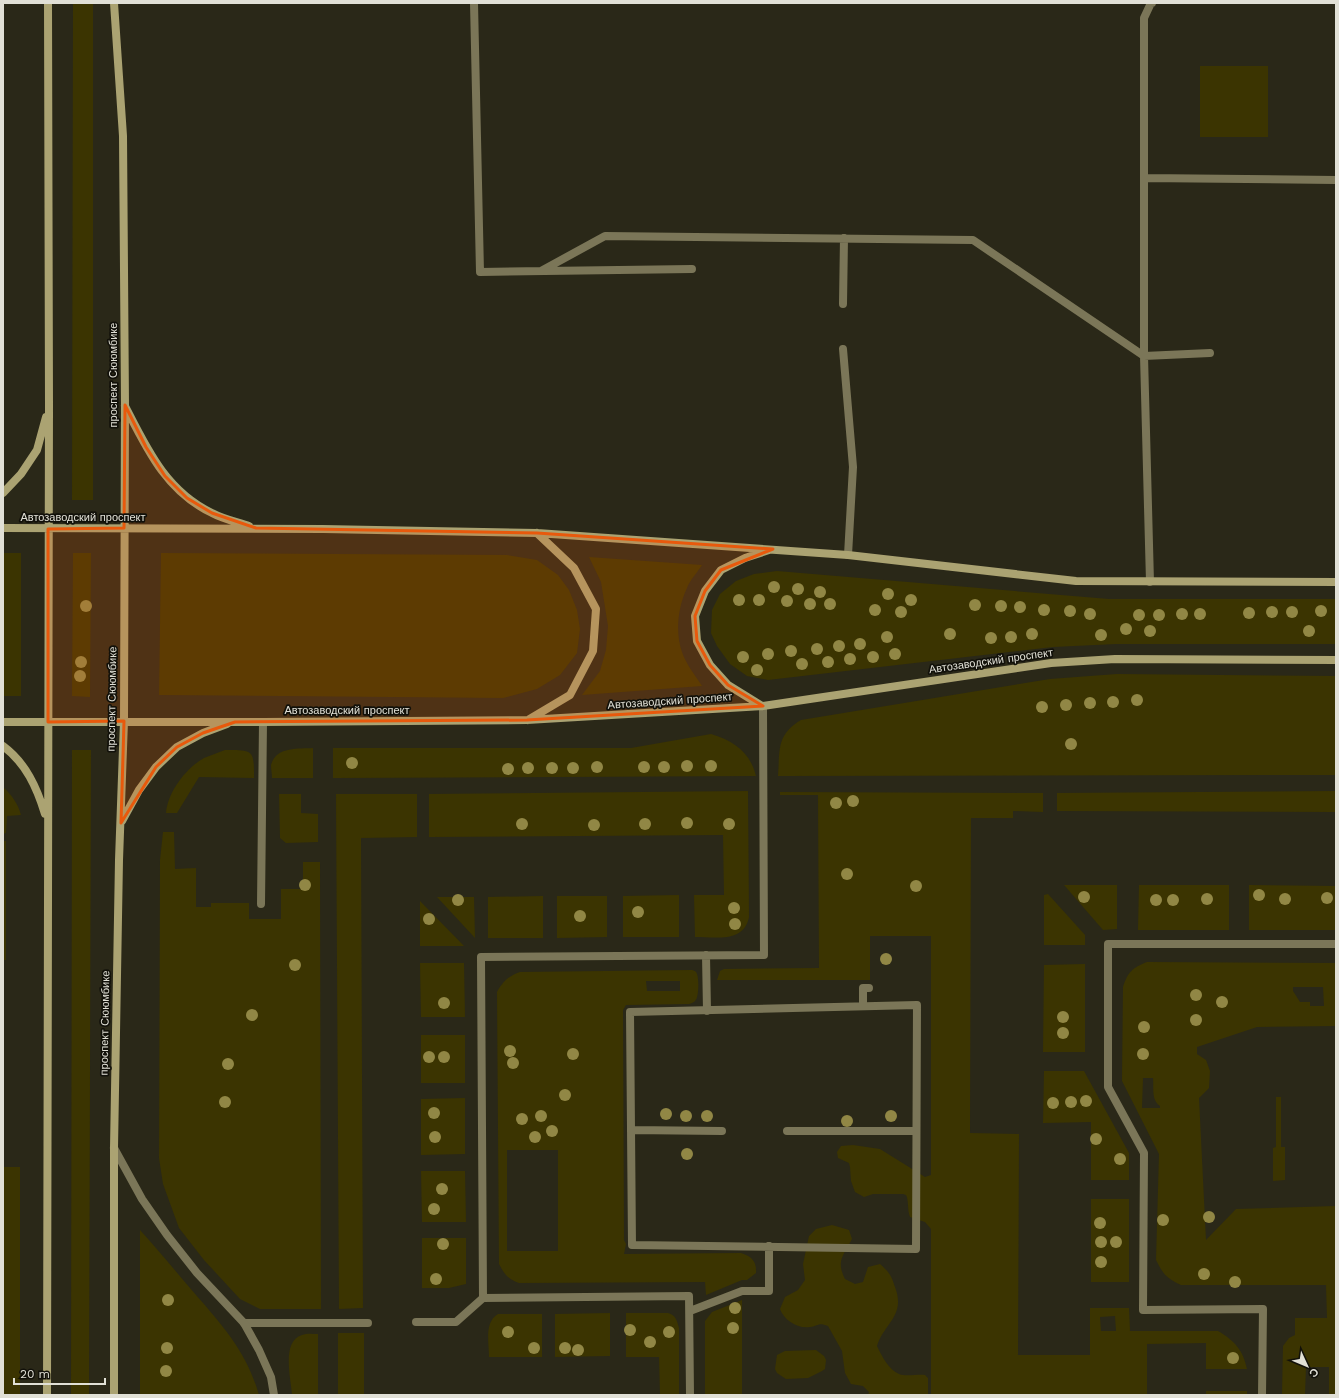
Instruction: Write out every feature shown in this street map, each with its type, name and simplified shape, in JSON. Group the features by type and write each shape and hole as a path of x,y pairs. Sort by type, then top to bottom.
{"street":[{"path":"47,1395 49,406 48,3"},
{"name":"проспект Сююмбике","path":"114,3 123,136 125,405 124,722 114,1148 114,1395"},
{"path":"474,3 480,272 692,269"},
{"path":"1150,582 1144,356 1144,18 1152,3"},
{"path":"1144,178 1336,180"},
{"path":"541,272 605,236 973,240 1144,356 1210,353"},
{"path":"843,304 844,238"},
{"path":"843,349 853,467 848,555"},
{"path":"125,405 146,447 165,476 187,498 212,513 256,528"},
{"path":"3,493 21,474 37,450 49,406"},
{"name":"Автозаводский проспект","path":"3,528 256,528 537,533 848,555 1076,581 1336,582"},
{"path":"528,720 570,694 593,651 596,609 574,568 537,533"},
{"path":"483,1298 481,957 764,955 763,706 728,685 710,665 697,641 695,616 705,591 721,570 745,558 773,549"},
{"name":"Автозаводский проспект","path":"3,722 528,720 763,706 1051,663 1115,659 1336,660"},
{"path":"121,823 139,790 156,767 177,748 202,733 235,722"},
{"path":"261,904 263,722"},
{"path":"3,746 29,775 38,792 48,824"},
{"path":"1262,1395 1263,1309 1143,1310 1144,1153 1108,1087 1108,944 1336,944"},
{"path":"706,955 707,1011"},
{"path":"863,1006 863,988 869,988"},
{"path":"917,1005 916,1249 632,1245 630,1012 707,1011 917,1005"},
{"path":"631,1130 722,1131"},
{"path":"787,1130 916,1131"},
{"path":"114,1148 142,1198 167,1235 196,1272 244,1323 259,1350 270,1377 274,1395"},
{"path":"690,1311 742,1291 769,1291 769,1246"},
{"path":"416,1322 456,1322 483,1298 689,1296 690,1395"},
{"path":"244,1323 368,1322"}],"highlighted area":[{"path":"125,405 146,447 165,476 187,498 212,513 256,528 537,533 773,549 721,570 705,591 695,616 697,641 710,665 728,685 763,706 527,720 235,722 203,733 177,747 156,767 121,823 124,721 48,722 48,529 124,528"}],"shaded area":[{"path":"73,3 93,3 93,500 72,500"},
{"path":"1200,66 1268,66 1268,137 1200,137"},
{"path":"3,553 21,553 21,696 3,696"},
{"path":"73,553 91,553 90,697 72,696"},
{"path":"161,553 507,555 537,560 558,575 569,590 577,610 580,629 577,653 560,675 537,689 503,698 159,695"},
{"path":"589,557 702,565 690,582 684,595 681,603 678,628 680,644 684,656 688,665 702,686 582,695 600,671 606,650 608,626 601,582"},
{"path":"777,571 1109,599 1336,599 1336,644 1116,644 1053,647 768,680 747,676 730,664 717,646 711,633 712,610 720,594 736,581 754,574"},
{"path":"1117,674 1336,676 1336,775 778,776 783,737 787,731 801,720 1050,679"},
{"path":"711,734 727,740 740,749 750,760 756,776 333,778 333,748 631,748"},
{"path":"313,748 313,778 272,778 271,765 278,754 289,750"},
{"path":"72,750 91,750 89,1395 71,1395"},
{"path":"225,750 247,751 254,762 254,778 199,777 177,813 166,813 167,805 174,789 190,768 204,758"},
{"path":"3,787 14,800 21,815 7,816 6,833 3,834"},
{"path":"748,791 749,917 746,925 741,931 728,937 695,937 694,895 724,895 723,835 429,837 429,794"},
{"path":"1336,791 1336,812 1057,811 1057,793"},
{"path":"780,792 1043,793 1043,812 1013,811 1013,818 971,818 970,1133 1019,1134 1018,1355 1090,1355 1090,1308 1129,1308 1130,1331 1218,1331 1234,1342 1241,1351 1247,1369 1206,1369 1206,1343 1147,1344 1147,1395 931,1395 931,1229 925,1222 910,1217 906,1195 873,1194 864,1197 855,1192 851,1181 849,1163 838,1158 837,1152 841,1146 853,1145 880,1149 925,1177 931,1175 931,936 870,936 870,980 717,980 720,971 724,969 819,968 818,795 780,795","holes":["1115,1316 1116,1331 1101,1331 1100,1317"]},
{"path":"279,794 301,794 301,813 318,814 318,842 286,843 280,838"},
{"path":"336,794 417,794 417,837 361,838 363,1308 339,1309"},
{"path":"163,832 174,832 175,869 196,868 196,907 211,907 211,903 249,903 249,919 281,919 281,889 303,889 303,862 320,862 321,1309 260,1309 240,1299 204,1260 179,1228 163,1184 159,1158 160,860"},
{"path":"3,841 6,841 6,960 3,960"},
{"path":"1064,885 1117,885 1117,929 1103,930"},
{"path":"1139,885 1229,885 1229,930 1138,930"},
{"path":"1249,885 1336,886 1336,930 1249,930"},
{"path":"1048,894 1085,935 1085,945 1044,945 1044,895"},
{"path":"679,895 679,937 623,937 623,896"},
{"path":"543,896 543,938 488,938 488,897"},
{"path":"557,896 607,896 607,937 557,938"},
{"path":"437,897 474,897 475,938"},
{"path":"420,901 464,946 420,946"},
{"path":"1147,962 1336,963 1336,1026 1257,1027 1197,1047 1197,1054 1206,1060 1210,1071 1209,1088 1199,1098 1206,1240 1236,1209 1336,1206 1336,1395 1329,1395 1329,1367 1306,1367 1305,1395 1282,1395 1283,1346 1289,1338 1295,1335 1295,1318 1327,1318 1326,1285 1181,1285 1166,1275 1156,1260 1159,1154 1122,1081 1123,987 1131,971","holes":["1293,987 1323,987 1324,1006 1310,1006 1310,1002 1300,1002 1293,991","1143,1078 1153,1078 1154,1097 1160,1108 1142,1108"]},
{"path":"420,963 464,963 465,1017 421,1017"},
{"path":"1085,964 1085,1052 1043,1052 1044,965"},
{"path":"692,970 696,972 698,976 698,992 695,1001 692,1003 626,1005 623,1010 624,1240 626,1244 624,1254 741,1253 753,1260 756,1269 756,1273 747,1280 742,1280 706,1295 705,1282 519,1283 509,1278 505,1273 499,1264 497,992 507,979 520,972","holes":["646,981 680,981 680,991 647,991","507,1150 558,1150 558,1251 507,1251"]},
{"path":"421,1035 465,1035 465,1083 421,1083"},
{"path":"1044,1071 1084,1071 1129,1153 1129,1180 1091,1180 1091,1122 1043,1123"},
{"path":"1276,1097 1281,1097 1281,1147 1285,1147 1285,1180 1273,1181 1273,1148 1276,1147"},
{"path":"465,1098 465,1154 421,1155 421,1099"},
{"path":"3,1167 20,1167 20,1395 3,1395"},
{"path":"421,1171 465,1171 466,1222 422,1222"},
{"path":"1091,1199 1129,1199 1129,1282 1091,1282"},
{"path":"832,1225 849,1230 852,1239 843,1254 841,1263 842,1273 845,1279 855,1284 863,1282 868,1267 880,1264 891,1277 898,1297 898,1305 893,1319 884,1331 877,1346 886,1362 895,1372 905,1375 925,1375 928,1378 928,1395 868,1395 869,1392 863,1386 851,1384 845,1373 842,1351 828,1326 820,1324 810,1327 800,1327 788,1320 782,1313 780,1309 785,1297 798,1290 805,1280 803,1264 809,1236 816,1229"},
{"path":"140,1230 234,1341 248,1366 259,1395 140,1395"},
{"path":"422,1238 466,1238 466,1284 449,1288 422,1288"},
{"path":"742,1300 742,1395 705,1395 705,1321 712,1312"},
{"path":"610,1313 610,1356 555,1357 555,1314"},
{"path":"626,1313 668,1313 673,1315 676,1319 679,1328 679,1395 660,1395 659,1357 626,1357"},
{"path":"498,1314 542,1314 542,1357 489,1357 489,1327 491,1322"},
{"path":"338,1333 364,1333 364,1395 338,1395"},
{"path":"318,1334 318,1395 292,1395 289,1371 289,1352 291,1345 302,1335"},
{"path":"816,1350 824,1356 826,1360 825,1369 822,1371 808,1378 786,1379 777,1373 775,1369 777,1355 785,1351"},
{"path":"1206,1391 1247,1391 1247,1395 1206,1395"}]}
